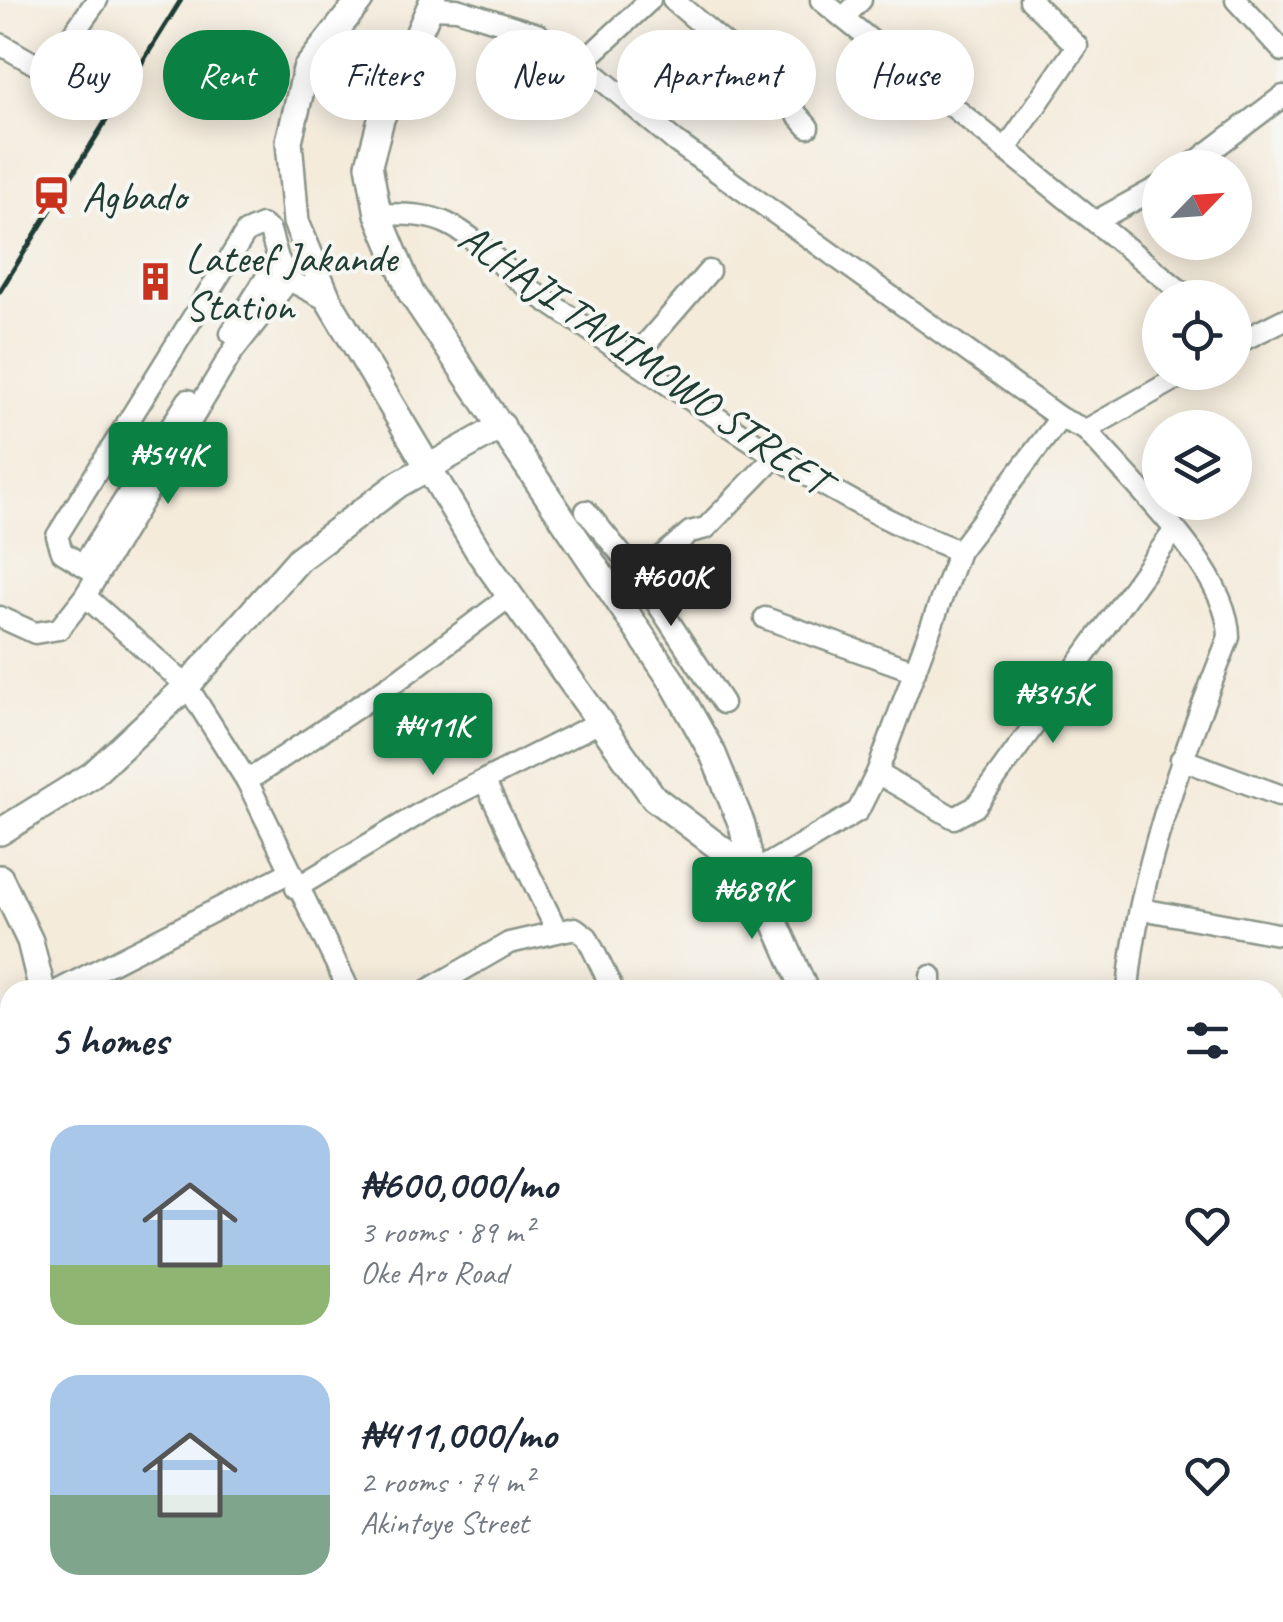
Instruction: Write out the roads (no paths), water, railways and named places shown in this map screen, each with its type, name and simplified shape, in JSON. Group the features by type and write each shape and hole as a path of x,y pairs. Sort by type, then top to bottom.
{"main road":[{"path":"360,0 306,69 289,141 296,222 329,301 508,597 654,798 753,874"},
{"path":"432,4 381,120 373,150 370,165 378,214 411,293 672,681 728,786 753,874 800,980"},
{"path":"0,832 92,775 187,686 300,558 427,468 502,426"},
{"path":"0,878 30,942 40,980"}],"street":[{"path":"0,44 47,71 98,0"},
{"path":"597,49 650,0"},
{"path":"673,0 766,78 808,127"},
{"path":"821,0 1168,280"},
{"path":"843,18 861,0"},
{"path":"1006,150 1078,46 1030,0"},
{"path":"1236,0 1283,51"},
{"path":"432,4 523,30"},
{"path":"597,76 676,142 1060,418 1086,430 1213,582 1229,623 1229,638 1181,760 1140,910 1130,980"},
{"path":"1212,150 1283,96"},
{"path":"1098,220 1142,196"},
{"name":"ALHAJI TANIMOWO STREET","path":"378,214 428,217 448,224 536,295 774,458 905,530 959,552"},
{"path":"90,570 62,552 57,536 246,232 262,225 270,231 278,259 290,280 329,301"},
{"path":"0,617 35,633 59,630 85,596 90,570 278,259"},
{"path":"633,359 709,271"},
{"path":"90,570 233,351 290,280"},
{"path":"1252,333 1283,320"},
{"path":"1086,430 1156,390"},
{"path":"753,874 858,812 877,773 959,552 1060,418"},
{"path":"638,576 690,532 706,528 774,458"},
{"path":"586,511 638,576 723,703"},
{"path":"877,773 954,818 975,808 1174,532"},
{"path":"85,596 187,686 248,781 344,980"},
{"path":"248,781 398,680 508,597"},
{"path":"765,618 915,671"},
{"path":"80,980 293,880 600,722"},
{"path":"1181,760 1280,795"},
{"path":"486,782 556,929"},
{"path":"1140,910 1283,935"},
{"path":"445,980 509,942 575,928 587,937 607,980"}],"railway":[{"path":"0,291 181,0"}],"place":[{"name":"Agbado","path":"52,196"},
{"name":"Lateef Jakande Station","path":"155,282"}]}
